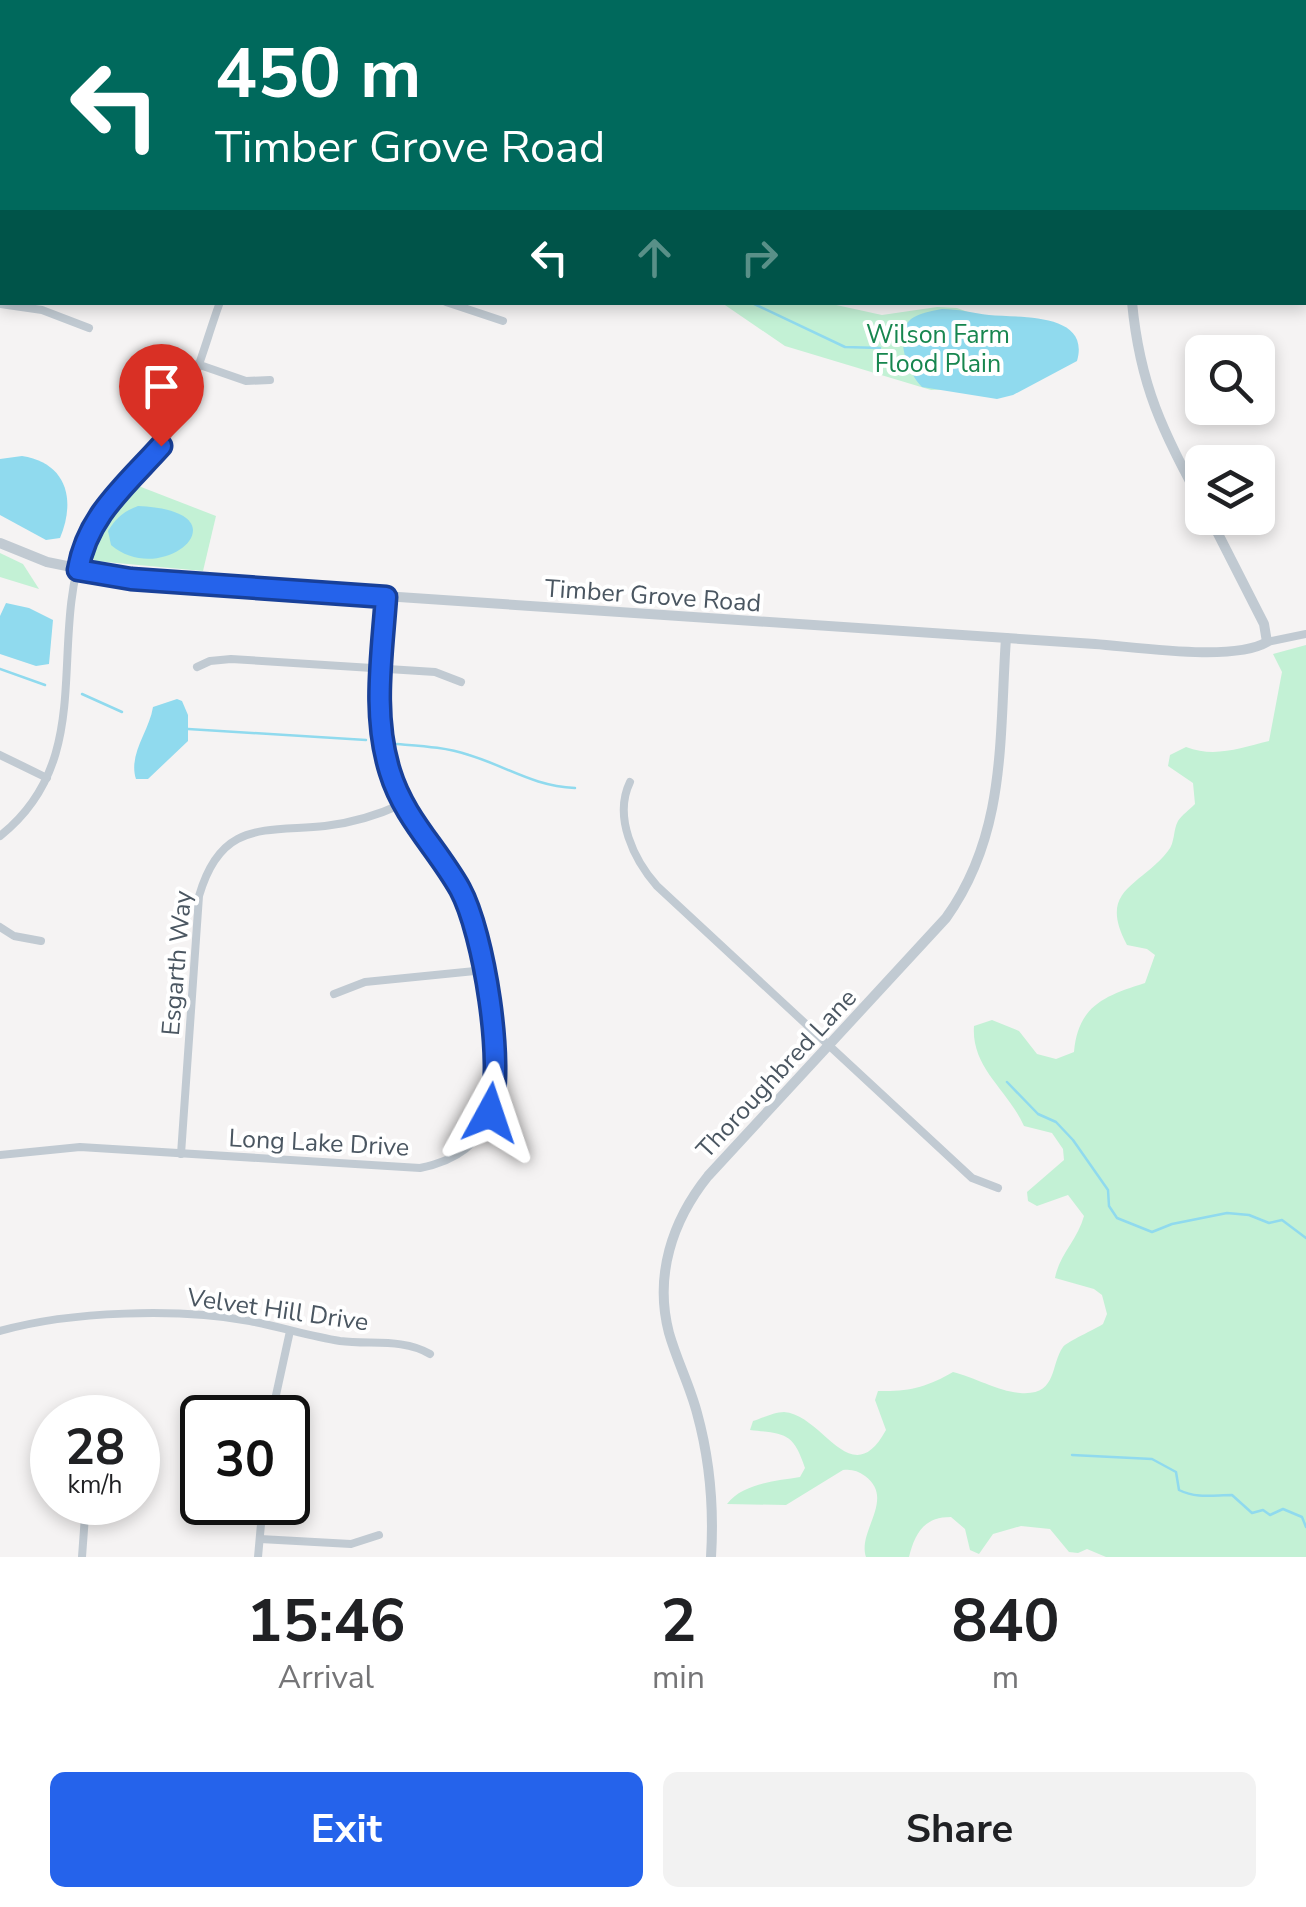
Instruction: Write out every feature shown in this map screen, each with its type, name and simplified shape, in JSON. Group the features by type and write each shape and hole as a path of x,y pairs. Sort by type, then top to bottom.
{"street":[{"path":"7,305 42,310 89,328"},
{"path":"0,836 22,816 47,778 57,753 64,720 69,636 86,540 98,515 167,438 219,305"},
{"path":"455,305 503,321"},
{"path":"1132,305 1138,350 1154,409 1185,470"},
{"path":"197,364 246,381 270,380"},
{"path":"1219,535 1253,599 1268,642"},
{"name":"Timber Grove Road","path":"0,543 78,570 131,579 386,597 1218,651 1248,650 1306,634"},
{"name":"Long Lake Drive","path":"0,1155 80,1146 420,1168 451,1158 483,1129 494,1100 496,1073 485,970 465,898 402,804 382,740 386,597"},
{"name":"Thoroughbred Lane","path":"712,1557 712,1498 704,1445 665,1312 669,1249 696,1192 946,918 978,865 994,811 1006,638"},
{"path":"197,666 231,659 435,672 461,682"},
{"path":"0,755 47,778"},
{"path":"630,782 624,799 628,835 650,878 972,1178 998,1188"},
{"name":"Esgarth Way","path":"181,1154 198,913 208,871 225,849 260,830 348,822 402,804"},
{"path":"0,927 14,936 41,941"},
{"path":"334,994 364,982 485,970"},
{"name":"Velvet Hill Drive","path":"0,1331 49,1320 170,1314 227,1318 350,1342 410,1346 430,1354"},
{"path":"276,1395 290,1330"},
{"path":"82,1557 84,1525"},
{"path":"258,1557 261,1525"},
{"path":"260,1538 350,1544 379,1535"}],"green space":[{"name":"Wilson Farm Flood Plain","path":"725,305 836,305 882,315 957,308 976,315 979,388 931,390 785,346"},
{"path":"136,485 216,516 203,571 95,561 90,554 105,522"},
{"path":"0,553 23,564 39,589 0,577"},
{"path":"1306,645 1306,1557 1106,1557 1087,1549 1069,1552 1050,1529 1021,1526 993,1534 979,1554 970,1550 965,1529 951,1517 927,1523 914,1541 909,1557 866,1557 866,1537 877,1495 865,1476 849,1470 786,1505 727,1504 751,1487 800,1477 805,1468 792,1441 780,1434 750,1430 753,1421 780,1412 798,1416 837,1446 861,1455 873,1448 886,1430 875,1400 878,1391 917,1388 953,1372 1004,1390 1032,1393 1047,1385 1063,1347 1103,1324 1107,1314 1102,1295 1055,1278 1084,1216 1068,1195 1037,1206 1028,1201 1027,1192 1064,1160 1063,1149 1052,1133 1024,1126 984,1067 974,1026 992,1020 1019,1031 1037,1054 1056,1059 1074,1052 1081,1024 1096,1005 1145,983 1155,955 1127,945 1117,912 1126,891 1168,851 1178,821 1195,804 1193,783 1168,766 1170,755 1186,747 1217,752 1269,741 1282,672 1273,654"}],"water":[{"path":"942,309 1034,318 1063,326 1078,345 1077,361 1013,395 997,399 922,387 908,364 903,334 911,319"},
{"path":"22,456 49,466 64,485 67,510 60,538 46,540 0,515 0,459"},
{"path":"138,506 171,511 189,521 193,532 186,544 172,554 153,559 132,556 111,545 111,526"},
{"path":"6,603 29,608 53,620 49,664 36,666 0,654 0,616"},
{"path":"177,699 188,715 188,741 148,779 136,779 137,752 153,707"}],"waterway":[{"path":"756,305 845,347 880,348"},
{"path":"0,669 45,685"},
{"path":"82,694 122,712"},
{"path":"188,729 366,740"},
{"path":"397,744 460,752 533,780 575,788"},
{"path":"1007,1082 1038,1114 1056,1122 1073,1140 1108,1190 1109,1206 1117,1218 1152,1232 1227,1213 1249,1215 1269,1223 1282,1220 1306,1238"},
{"path":"1072,1455 1152,1459 1176,1472 1179,1490 1199,1496 1232,1495 1252,1513 1263,1510 1270,1515 1283,1509 1302,1517 1306,1527"}],"route":[{"path":"161,446 98,515 78,570 131,579 386,597 380,697 382,740 402,804 459,887 478,934 496,1073 490,1113"}]}
